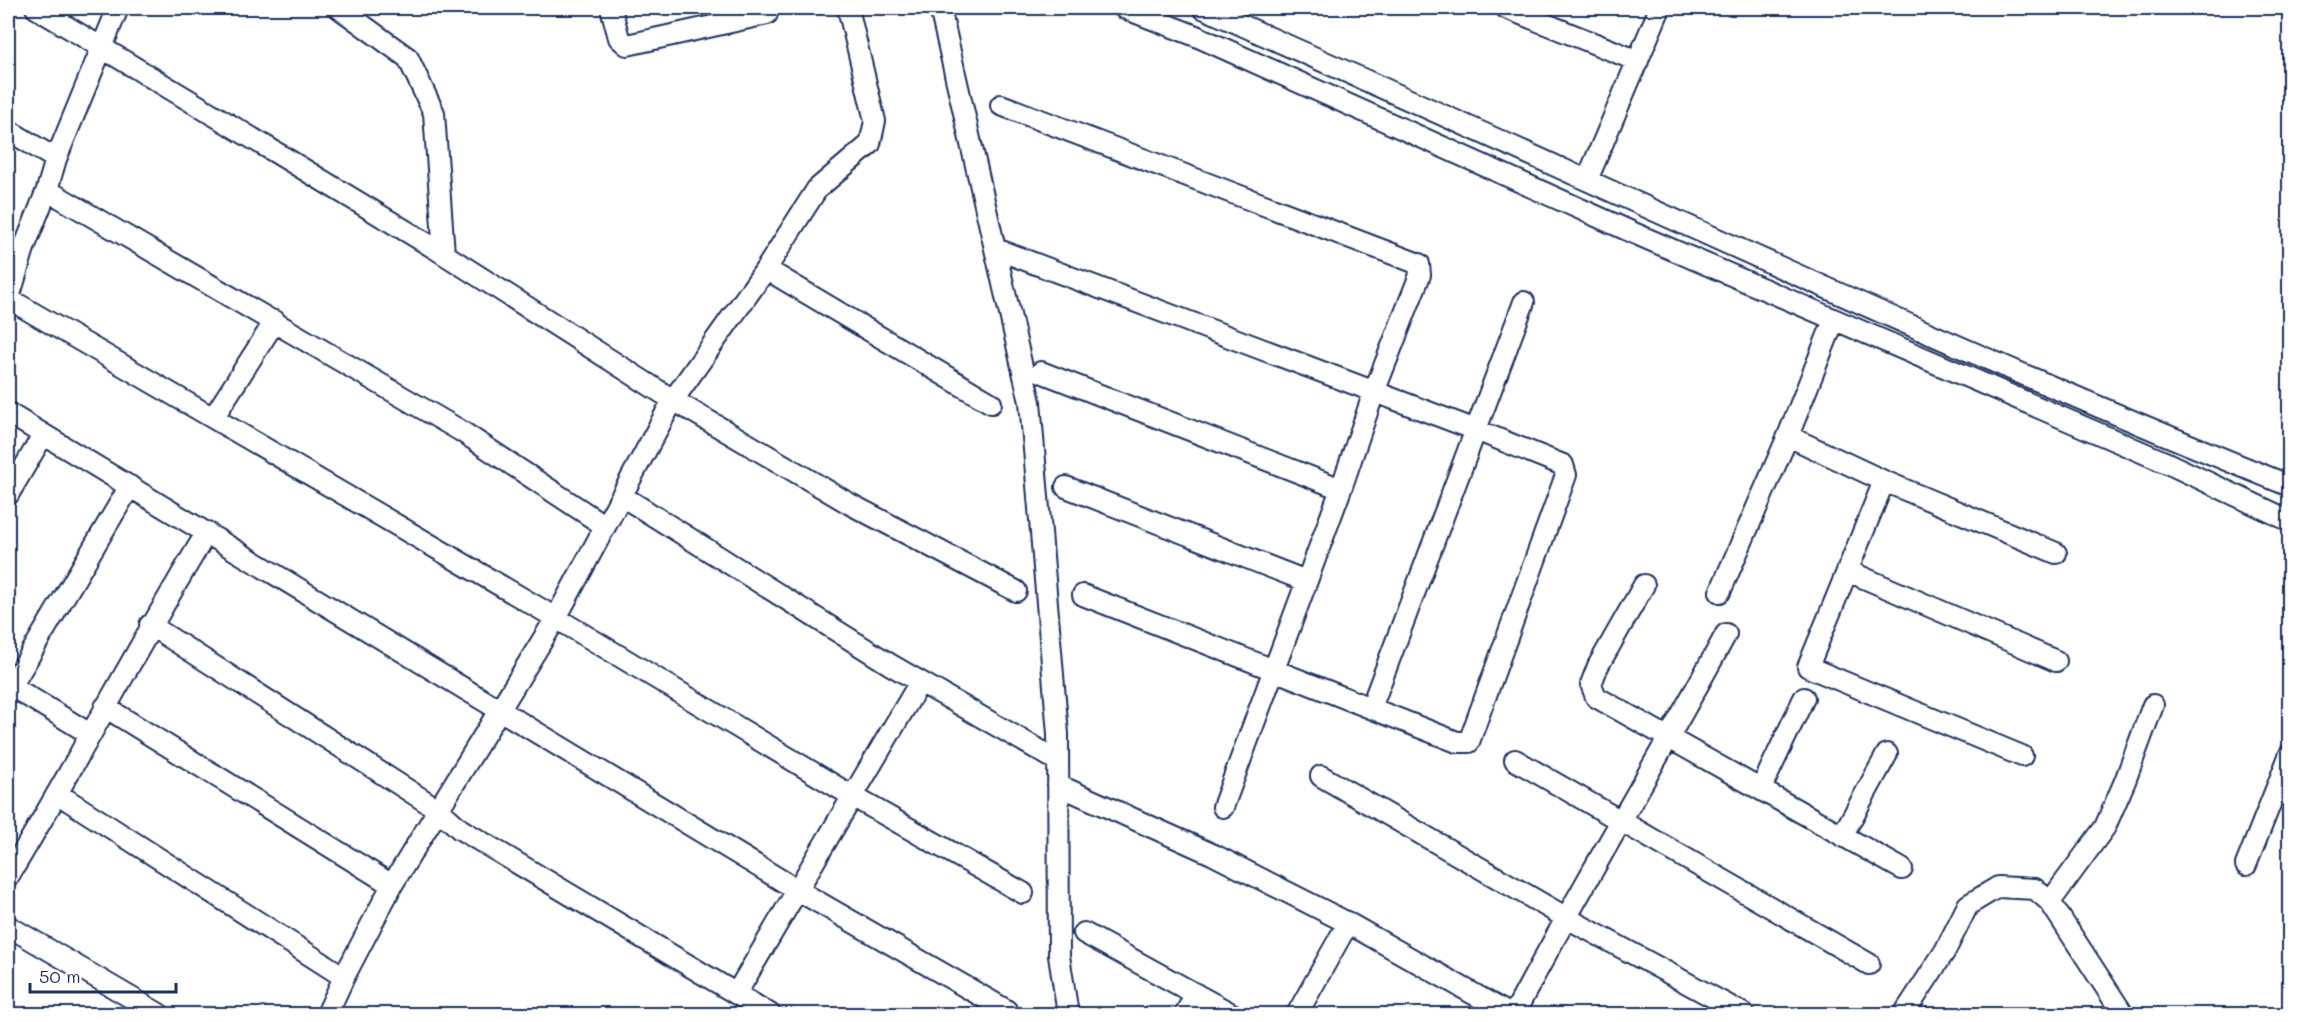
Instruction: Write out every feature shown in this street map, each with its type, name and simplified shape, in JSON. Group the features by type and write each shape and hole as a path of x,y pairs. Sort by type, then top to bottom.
{"street":[{"path":"36,8 444,254 673,400 850,504 1016,591"},
{"path":"118,8 56,159 47,190 16,243 8,300 556,618 852,796 1023,893"},
{"path":"339,8 408,58 434,113 444,254"},
{"path":"611,8 619,38 627,45 767,14"},
{"path":"327,1014 392,885 556,618 673,400 766,269 817,189 870,144 875,121 848,8"},
{"path":"940,8 1030,402 1058,761 1059,956 1068,1014"},
{"path":"1124,8 1196,36 1834,320 2167,463 2289,521"},
{"path":"1203,8 1587,180 1710,238 2122,418 2289,486"},
{"path":"1506,8 1638,61"},
{"path":"1587,180 1660,8"},
{"path":"1001,105 1419,264 1420,275 1374,392 1341,489 1223,807"},
{"path":"8,130 56,159"},
{"path":"47,190 461,432 605,526"},
{"path":"996,249 1476,430 1563,465 1566,475 1469,742 1457,742 1083,595"},
{"path":"766,269 990,403"},
{"path":"1371,708 1524,302"},
{"path":"1720,592 1788,436 1834,320"},
{"path":"213,418 274,321"},
{"path":"1041,372 1341,489"},
{"path":"8,413 799,891 1006,1010"},
{"path":"8,495 43,435"},
{"path":"1788,436 1884,482 2056,553"},
{"path":"1884,482 1808,667 2022,756"},
{"path":"90,734 9,687 130,486"},
{"path":"1066,487 1306,581"},
{"path":"622,496 920,682 1058,761"},
{"path":"8,877 58,794 150,625 207,532"},
{"path":"1848,571 2056,661"},
{"path":"1644,585 1598,666 1591,684 1596,697 1902,869"},
{"path":"150,625 439,810 460,829 770,1014"},
{"path":"1514,1014 1565,917 1670,738 1726,634"},
{"path":"736,994 799,891 920,682"},
{"path":"1761,789 1804,699"},
{"path":"2050,902 2105,827 2153,705"},
{"path":"105,707 392,885"},
{"path":"1842,836 1887,754"},
{"path":"2246,866 2289,754"},
{"path":"1515,760 1869,964"},
{"path":"1321,776 1565,917 1744,1014"},
{"path":"1058,785 1214,855 1348,923 1509,1014"},
{"path":"58,794 344,977"},
{"path":"1904,1014 1945,951 1968,905 1998,887 2035,889 2050,902 2123,1014"},
{"path":"1297,1014 1348,923"},
{"path":"8,926 159,1014"},
{"path":"1084,933 1232,1014"},
{"path":"1185,1014 1196,994"}]}
